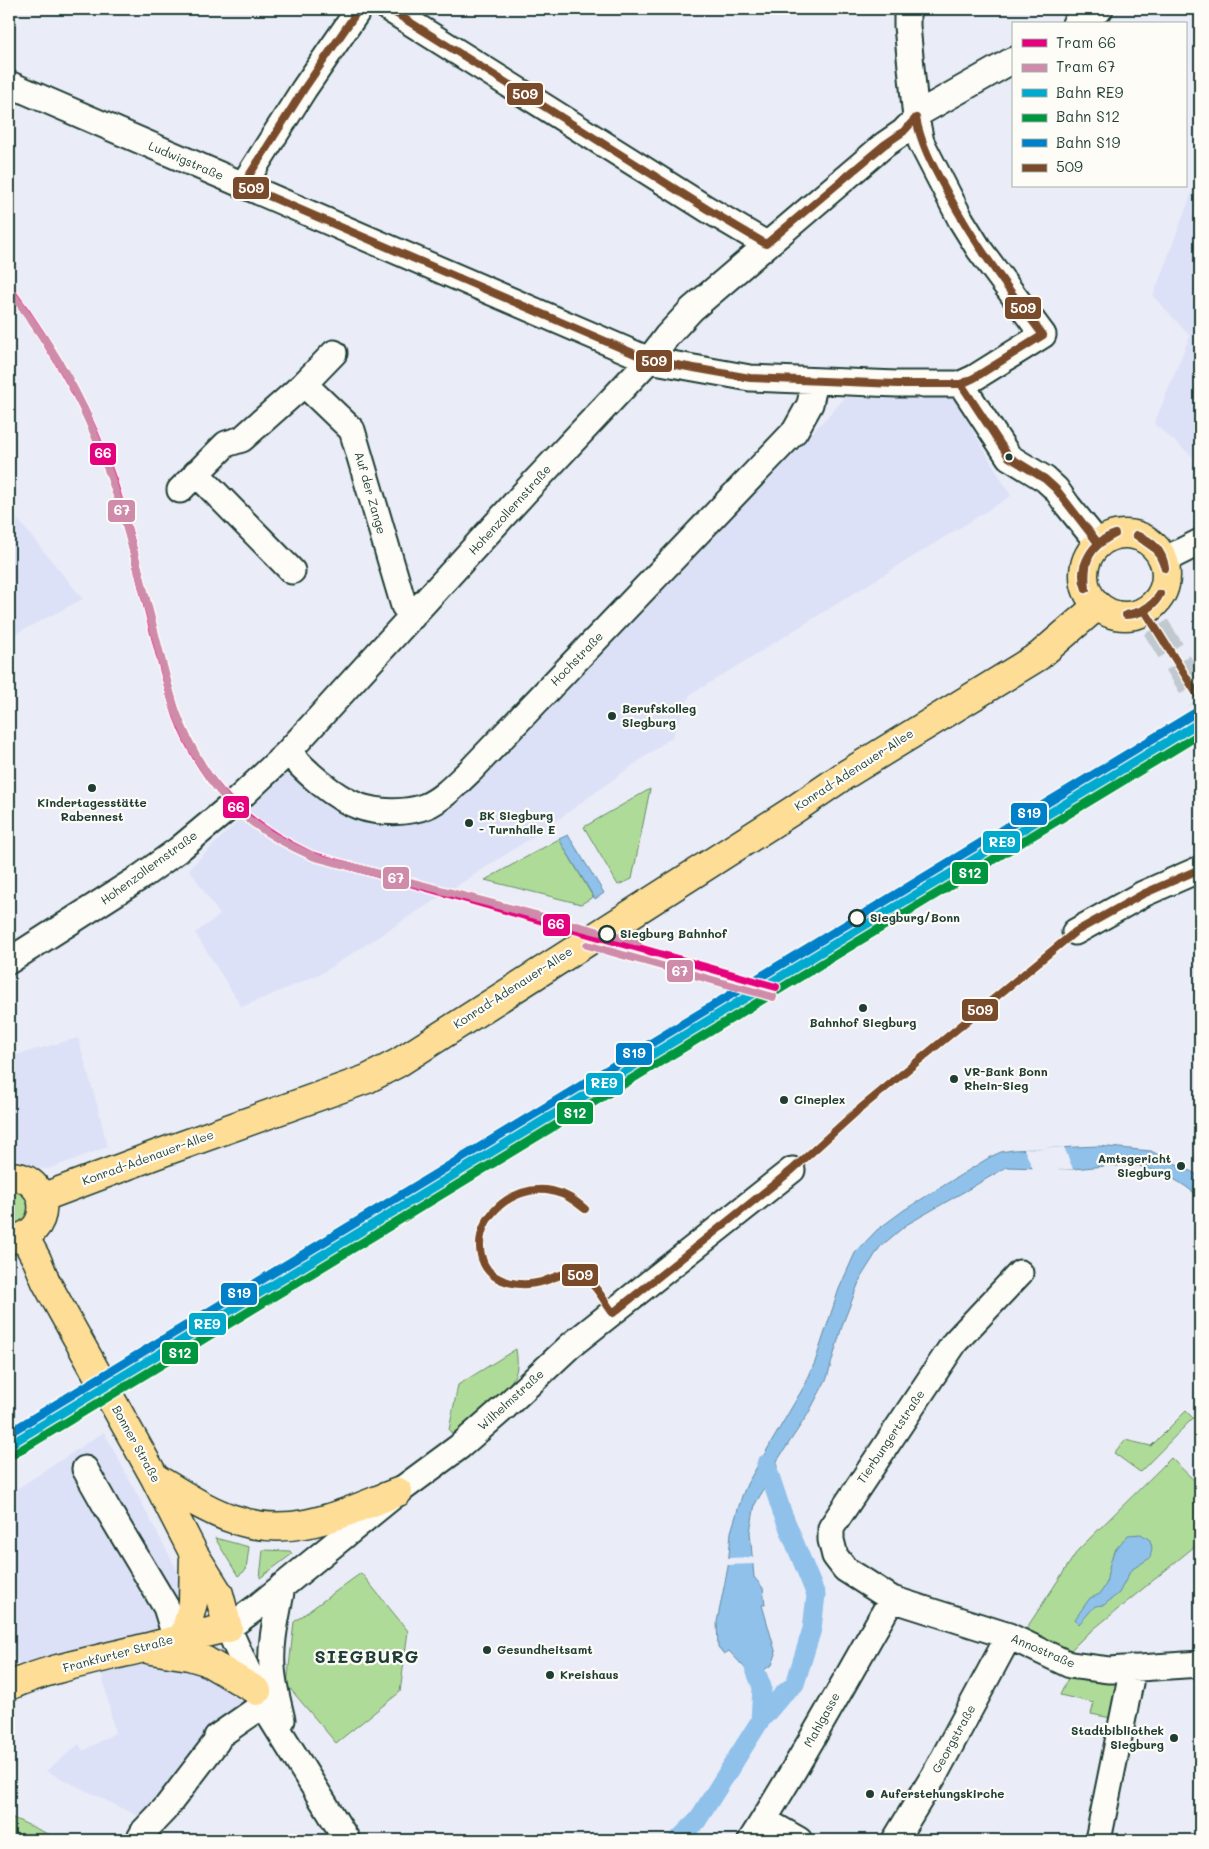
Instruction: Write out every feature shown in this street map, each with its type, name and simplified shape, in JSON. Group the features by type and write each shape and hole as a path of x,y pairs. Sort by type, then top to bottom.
{"main road":[{"path":"1122,533 1135,534 1147,539 1157,548 1164,560 1166,577 1162,594 1154,604 1150,619 1120,616 1108,612 1097,606 1088,594 1084,581 1084,567 1089,554 1098,543 1109,536 1122,533"},
{"name":"Konrad-Adenauer-Allee","path":"41,1198 367,1079 398,1062 792,811 845,775 1039,656 1097,606"},
{"path":"9,1176 17,1176 30,1182 39,1192 43,1210 40,1221 33,1230 16,1237"},
{"name":"Bonner Straße","path":"16,1237 37,1260 46,1282 155,1478 194,1554 219,1594 228,1628"},
{"path":"155,1478 232,1519 260,1526 286,1527 313,1524 398,1492"},
{"path":"180,1638 193,1603 194,1554"},
{"name":"Frankfurter Straße","path":"9,1686 23,1680 142,1648 228,1628"},
{"path":"142,1648 189,1656 206,1661 260,1698"}],"street":[{"path":"244,185 304,89 359,9"},
{"path":"389,9 707,209 766,244"},
{"path":"907,9 916,118"},
{"path":"1078,22 1100,9"},
{"name":"Hohenzollernstraße","path":"9,962 134,881 178,850 232,805 288,752 526,491 649,360 667,336 692,309 884,145 903,132 923,111 1012,61"},
{"name":"Ludwigstraße","path":"9,84 649,360 750,378 961,384 974,378 1043,335 1000,278 961,220 920,142 916,118"},
{"path":"292,571 188,481 226,444 242,439 304,384 334,353"},
{"name":"Hochstraße","path":"288,752 308,772 331,790 358,806 379,810 403,811 426,806 449,790 471,770 795,431 810,404 815,381"},
{"name":"Auf der Zange","path":"304,384 352,430 404,606 412,617"},
{"path":"961,384 1009,457 1056,488 1098,543"},
{"path":"1164,560 1200,542"},
{"path":"1075,932 1143,894 1200,869"},
{"name":"Wilhelmstraße","path":"228,1628 257,1607 398,1492 459,1447 570,1346 792,1170"},
{"name":"Tierbungertstraße","path":"892,1599 845,1569 835,1556 830,1528 954,1342 1020,1273"},
{"path":"86,1469 166,1608 180,1638"},
{"path":"282,1586 274,1629 271,1665 289,1747"},
{"name":"Annostraße","path":"892,1599 1009,1636 1070,1665 1109,1670 1200,1664"},
{"name":"Mahlgasse","path":"757,1830 793,1774 892,1599"},
{"path":"228,1628 260,1698 346,1840"},
{"name":"Georgstraße","path":"895,1840 935,1774 1009,1636"},
{"path":"1098,1840 1133,1668"},
{"path":"138,1840 165,1809 217,1741 217,1737 260,1698"},
{"path":"757,1830 799,1840"}],"shaded area":[{"path":"1200,171 1200,463 1154,424 1190,336 1153,296"},
{"name":"Berufskolleg Siegburg","path":"845,398 954,398 1011,496 690,695 672,737 542,831 322,973 242,1007 195,933 220,915 189,869 287,773 350,815 367,822 391,822 431,813 487,775"},
{"path":"9,509 83,599 9,637"},
{"path":"78,1038 107,1147 48,1169 33,1168 20,1162 9,1150 9,1057"},
{"path":"104,1432 251,1710 146,1820 46,1771 79,1744 83,1751 115,1733 95,1643 21,1665 9,1652 9,1494"}],"green space":[{"path":"650,789 632,879 618,885 584,827"},
{"path":"559,839 593,897 581,904 485,880"},
{"path":"9,1189 19,1191 24,1195 27,1198 28,1205 27,1213 23,1220 20,1223 9,1225"},
{"path":"516,1349 516,1372 512,1381 488,1406 452,1434 449,1430 458,1385"},
{"path":"1186,1411 1193,1418 1140,1472 1114,1453 1125,1440 1151,1446"},
{"path":"1171,1458 1200,1486 1200,1542 1084,1637 1070,1651 1026,1629 1078,1550"},
{"path":"215,1538 249,1547 246,1570 238,1576"},
{"path":"263,1550 290,1551 292,1554 260,1578"},
{"path":"361,1573 408,1631 400,1692 336,1743 287,1685 294,1622"},
{"path":"1069,1676 1116,1681 1118,1685 1111,1718 1091,1714 1094,1703 1060,1695"},
{"path":"9,1816 61,1840 9,1840"}],"water":[{"path":"568,835 604,893 595,899 559,839"},
{"path":"1098,1146 1151,1151 1200,1176 1200,1197 1172,1178 1140,1165 1126,1166 1125,1164 1119,1164 1118,1166 1104,1164 1104,1166 1073,1169 1007,1167 906,1225 880,1247 861,1277 843,1323 827,1378 808,1414 777,1461 777,1468 755,1504 750,1532 754,1577 763,1588 765,1604 762,1605 776,1654 772,1665 760,1672 765,1681 755,1684 744,1667 729,1651 724,1654 718,1647 717,1622 728,1567 731,1532 747,1484 806,1383 815,1362 839,1289 855,1253 877,1230 904,1210 1001,1152"},
{"path":"1141,1534 1150,1540 1152,1548 1150,1558 1131,1570 1119,1593 1104,1605 1095,1606 1079,1624 1075,1619 1090,1598 1100,1594 1106,1584 1114,1551 1128,1535"}],"pier":[{"path":"1064,1147 1073,1169 1033,1169 1024,1149"},
{"path":"754,1557 754,1564 727,1565 727,1558"}],"waterway":[{"path":"760,1721 784,1693 795,1684 812,1629 816,1595 782,1512 766,1464"},
{"path":"678,1840 697,1821 760,1721 762,1687 751,1659"}],"tunnel":[{"path":"1156,627 1200,699"}],"tram line":[{"name":"66","path":"9,288 41,333 69,380 104,455 122,510 168,687 177,716 188,741 213,783 246,816 265,830 311,855 776,987"},
{"name":"67","path":"9,289 59,362 83,408 112,480 124,518 174,707 197,758 211,780 227,799 244,816 265,831 288,845 315,857 638,942"},
{"name":"67","path":"587,945 773,997"}],"rail line":[{"name":"S19","path":"9,1433 1195,713"},
{"name":"RE9","path":"9,1445 1200,722"},
{"name":"S12","path":"14,1454 1200,734"}],"transit line":[{"name":"509","path":"359,9 304,89 243,185 649,360 750,378 897,384 961,384 974,378 1043,335 992,265 957,211 937,174 921,138 916,118"},
{"name":"509","path":"389,9 707,209 766,244 884,145 903,132 916,118"},
{"name":"509","path":"961,384 1009,457 1045,479 1056,489 1098,543"},
{"name":"509","path":"1086,589 1083,581 1083,572 1088,556 1100,542 1115,534"},
{"name":"509","path":"1086,589 1086,570 1090,556 1099,544 1115,534"},
{"name":"509","path":"1136,535 1156,547 1162,556 1165,568"},
{"name":"509","path":"1136,535 1157,550 1165,568"},
{"name":"509","path":"1126,615 1136,614 1146,609 1154,603 1160,594"},
{"name":"509","path":"1126,615 1146,608 1160,594"},
{"name":"509","path":"1145,611 1200,699"},
{"name":"509","path":"585,1209 570,1198 552,1191 537,1190 522,1193 508,1199 496,1209 487,1221 481,1234 480,1249 484,1264 494,1276 517,1284 541,1282 568,1273 578,1274 589,1281 598,1291 613,1313 792,1170 856,1112 1075,932 1143,894 1200,869"}],"place":[{"name":"Berufskolleg Siegburg","path":"612,716"},
{"name":"Kindertagesstätte Rabennest","path":"92,788"},
{"name":"BK Siegburg - Turnhalle E","path":"469,823"},
{"name":"Siegburg/Bonn","path":"857,918"},
{"name":"Siegburg Bahnhof","path":"607,934"},
{"name":"Bahnhof Siegburg","path":"863,1008"},
{"name":"VR-Bank Bonn Rhein-Sieg","path":"954,1079"},
{"name":"Cineplex","path":"784,1100"},
{"name":"Amtsgericht Siegburg","path":"1181,1166"},
{"name":"Gesundheitsamt","path":"487,1650"},
{"name":"Kreishaus","path":"550,1675"},
{"name":"Stadtbibliothek Siegburg","path":"1174,1738"},
{"name":"Auferstehungskirche","path":"870,1794"}],"district":[{"name":"SIEGBURG","path":"367,1657"}]}
